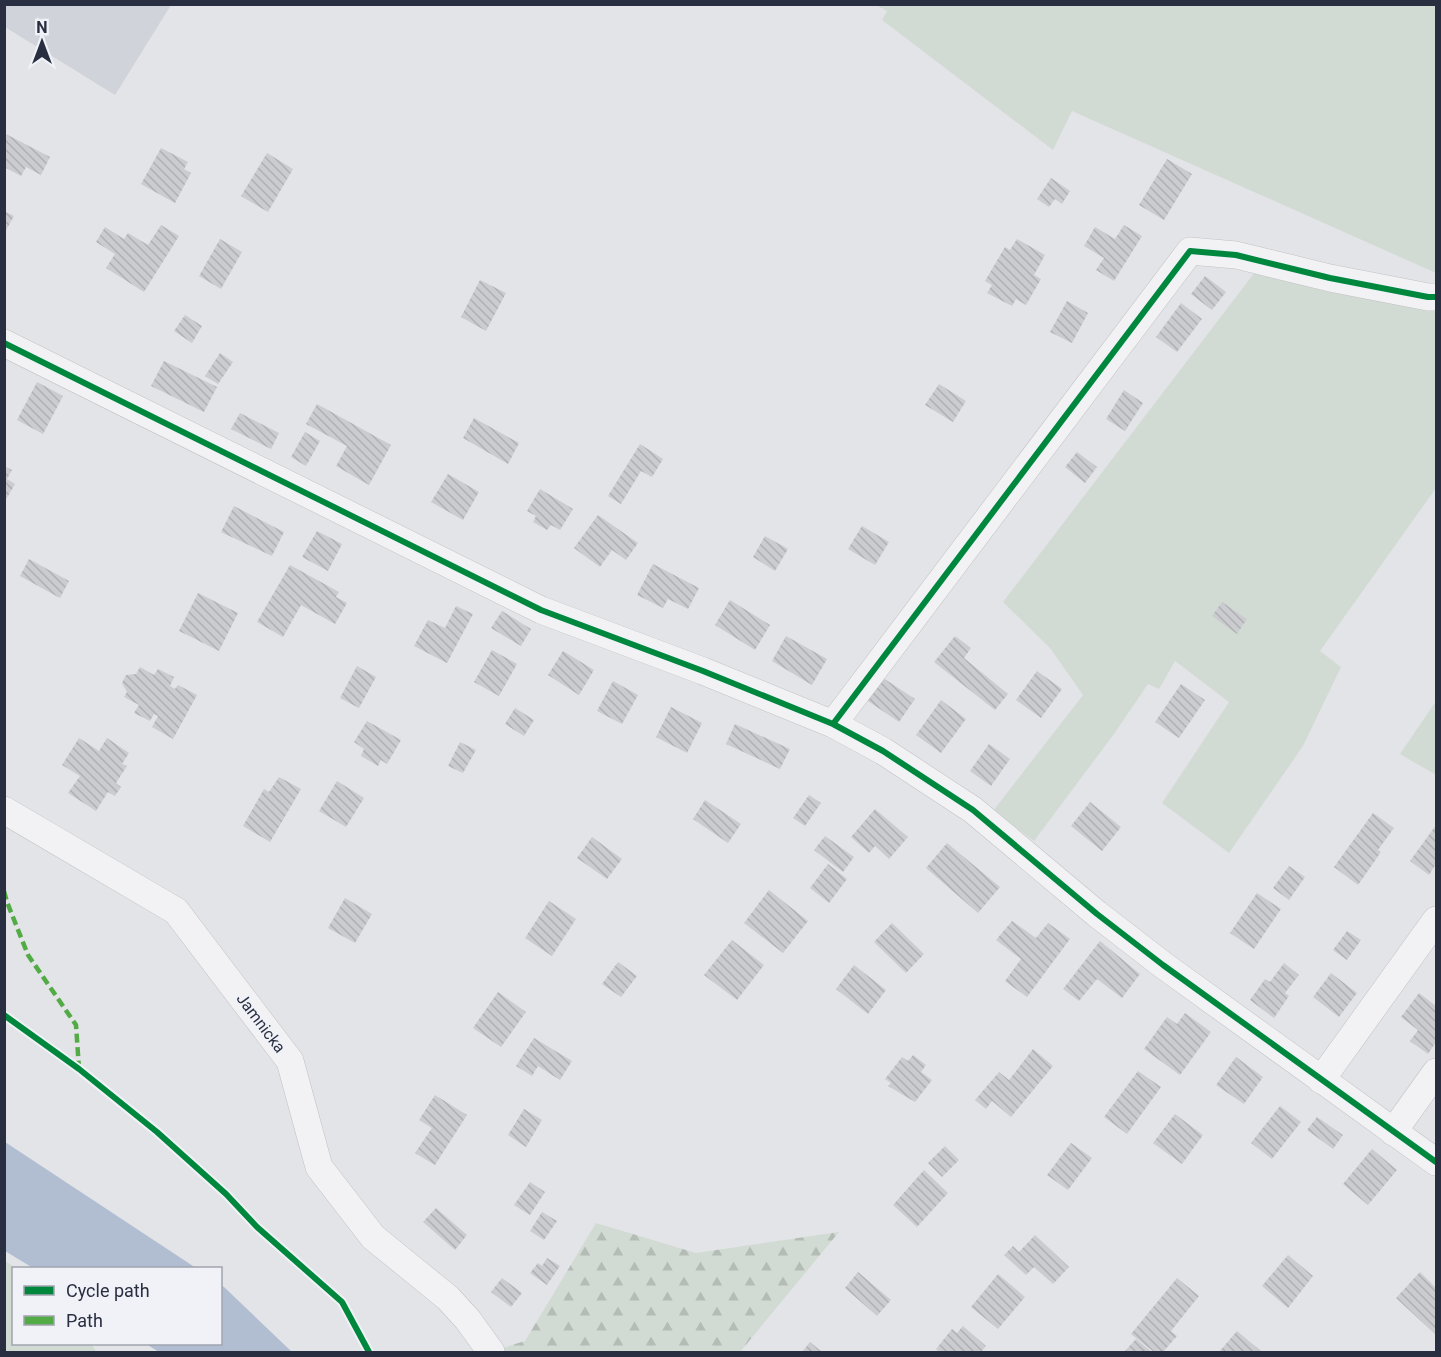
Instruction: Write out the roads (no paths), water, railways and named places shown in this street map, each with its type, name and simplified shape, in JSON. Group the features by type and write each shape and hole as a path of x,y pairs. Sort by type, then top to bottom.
{"street":[{"path":"833,724 1190,251 1236,255 1330,278 1437,297"},
{"path":"4,343 541,610 704,671 833,724 883,751 973,810 1097,914 1163,965 1437,1162"},
{"name":"Jamnicka","path":"4,810 176,911 290,1061 320,1167 373,1237 448,1298 468,1320 491,1353"},
{"path":"1321,1080 1437,920"},
{"path":"1393,1132 1437,1072"}],"water":[{"path":"4,1142 194,1267 31,1267 5,1251"},
{"path":"222,1286 292,1352 159,1352 148,1345 222,1345"}]}
